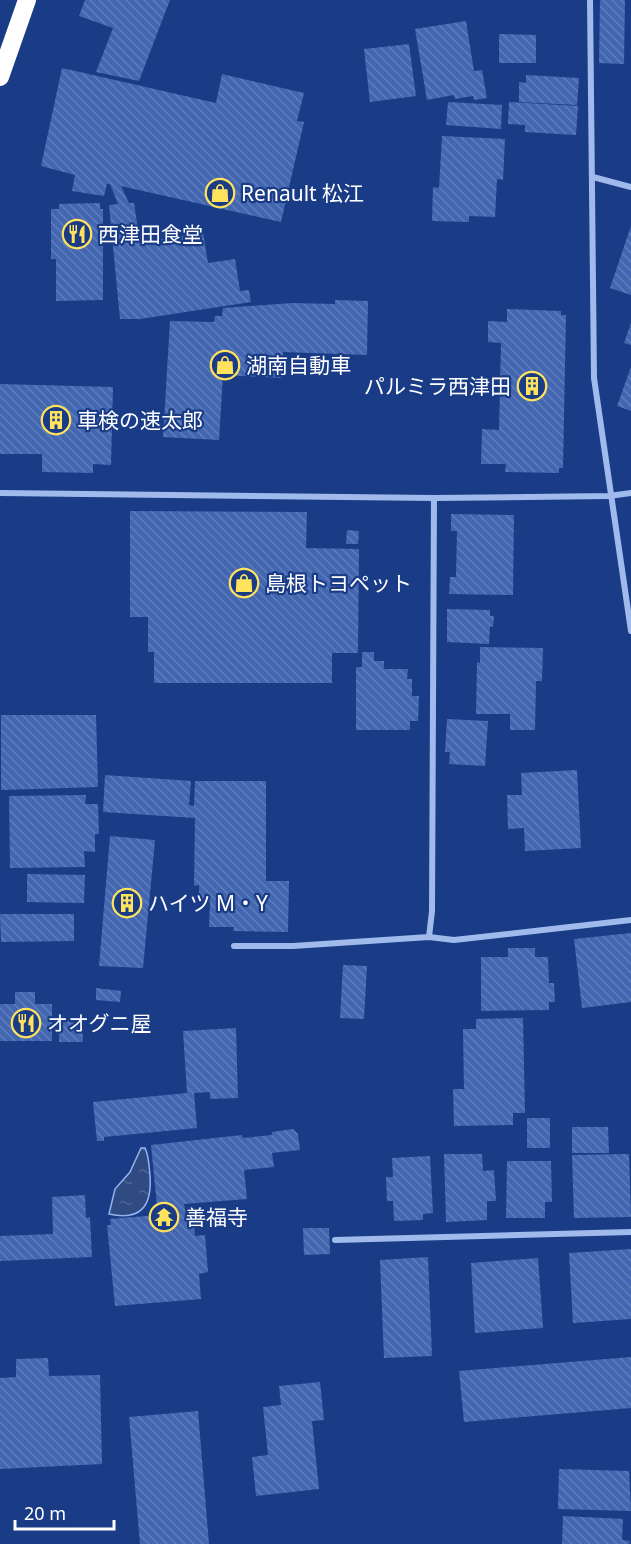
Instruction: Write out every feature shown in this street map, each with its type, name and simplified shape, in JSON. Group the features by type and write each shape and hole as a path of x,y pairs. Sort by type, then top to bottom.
{"highway":[{"path":"0,77 27,0"}],"street":[{"path":"590,0 594,378 609,496 631,631"},
{"path":"593,177 631,187"},
{"path":"0,493 434,498 609,496 631,493"},
{"path":"429,937 432,899 434,498"},
{"path":"234,946 293,946 429,937 454,940 631,920"},
{"path":"335,1240 631,1232"}],"water":[{"path":"141,1148 145,1148 149,1165 150,1187 146,1203 137,1213 120,1216 109,1214 115,1189 130,1172"}],"building":[{"path":"85,0 170,0 139,81 96,72 113,28 79,16"},
{"path":"600,0 625,0 624,64 599,63"},
{"path":"466,21 474,71 482,70 487,98 474,100 473,96 455,99 454,95 427,100 415,29"},
{"path":"499,34 536,35 536,63 499,63"},
{"path":"409,44 416,96 370,102 364,49"},
{"name":"Renault 松江","path":"62,68 216,103 222,74 304,93 297,121 304,122 281,222 121,186 129,203 134,203 140,242 203,233 208,263 235,259 240,291 249,290 251,302 140,319 120,319 109,205 118,204 110,184 107,184 104,196 72,191 75,175 41,166"},
{"path":"526,75 579,78 577,105 519,102 519,82 526,83"},
{"path":"448,102 502,105 501,129 446,125"},
{"path":"509,102 578,106 576,135 525,132 525,125 508,124"},
{"path":"442,136 505,139 503,180 497,179 495,217 469,216 469,222 432,221 433,187 439,188"},
{"name":"西津田食堂","path":"100,203 100,209 103,209 103,300 56,301 56,259 51,259 51,209 59,209 59,204"},
{"path":"631,226 631,295 610,288"},
{"name":"湖南自動車","path":"335,300 368,301 367,355 283,352 281,378 223,375 219,440 163,437 170,321 214,322 215,316 222,316 223,308 292,303 335,304"},
{"name":"パルミラ西津田","path":"507,309 561,311 561,315 566,315 563,468 559,468 559,473 505,472 506,464 481,464 482,429 499,430 501,343 488,342 488,321 507,322"},
{"path":"631,323 631,345 624,343"},
{"path":"631,367 631,411 617,406"},
{"name":"車検の速太郎","path":"0,384 113,387 111,465 93,464 93,473 42,472 42,454 0,454"},
{"name":"島根トヨペット","path":"130,511 307,512 306,548 359,549 358,653 332,653 332,683 154,683 154,652 148,652 148,617 130,617"},
{"path":"451,514 514,515 513,595 449,594 450,577 456,577 457,531 451,531"},
{"path":"347,530 359,531 358,544 346,544"},
{"path":"447,609 490,610 490,616 494,616 493,627 490,626 489,644 447,642"},
{"path":"480,647 543,648 542,681 536,681 535,730 510,730 510,714 476,714 477,662 480,663"},
{"path":"362,652 374,652 374,661 384,661 384,669 408,669 407,679 412,679 412,696 419,696 418,721 410,721 410,730 356,730 356,667 362,667"},
{"path":"1,715 96,715 98,787 1,790"},
{"path":"447,719 488,721 485,766 449,764 450,752 445,752"},
{"path":"577,770 581,848 525,851 524,828 508,829 507,795 522,795 521,773"},
{"path":"105,775 191,781 189,805 194,806 195,781 266,781 266,881 289,881 288,932 233,931 234,927 209,927 210,902 199,901 199,885 194,886 195,818 103,812"},
{"path":"86,795 85,804 98,804 99,834 95,834 95,852 84,851 85,867 10,868 9,796"},
{"name":"ハイツ M・Y","path":"110,836 155,840 143,968 99,966"},
{"path":"27,874 85,875 84,903 27,902"},
{"path":"0,914 74,914 74,941 1,942"},
{"path":"631,933 631,1002 582,1008 574,939"},
{"path":"508,948 535,948 535,957 548,957 549,983 554,983 555,1002 549,1002 549,1010 481,1011 481,957 508,957"},
{"path":"343,965 367,966 364,1019 340,1018"},
{"path":"96,988 121,991 120,1002 96,1000"},
{"name":"オオグニ屋","path":"15,992 35,992 35,1004 52,1004 52,1041 0,1041 0,1004 15,1004"},
{"path":"523,1018 525,1113 513,1113 513,1125 454,1126 453,1089 464,1089 463,1029 476,1029 476,1019"},
{"path":"59,1019 82,1019 83,1042 59,1042"},
{"path":"236,1028 238,1098 210,1099 210,1092 194,1093 197,1128 104,1137 104,1141 97,1141 93,1102 187,1093 183,1031"},
{"path":"527,1118 550,1118 550,1148 527,1148"},
{"path":"572,1127 608,1127 609,1153 572,1153"},
{"name":"善福寺","path":"293,1129 298,1134 300,1150 272,1153 274,1167 244,1170 247,1199 184,1204 186,1215 193,1214 195,1236 205,1235 208,1272 199,1274 201,1299 115,1306 107,1225 111,1225 110,1219 158,1215 151,1145 242,1135 243,1138 272,1135 272,1132"},
{"path":"444,1154 482,1154 483,1171 494,1170 496,1201 487,1201 487,1220 446,1222"},
{"path":"629,1154 631,1217 574,1218 572,1155"},
{"path":"430,1156 433,1213 423,1214 423,1220 394,1221 393,1201 387,1201 386,1177 393,1177 392,1158"},
{"path":"507,1161 551,1161 552,1202 545,1202 545,1218 506,1218"},
{"path":"85,1195 86,1218 90,1217 92,1257 0,1261 0,1236 53,1234 52,1197"},
{"path":"303,1228 329,1228 330,1254 304,1255"},
{"path":"631,1249 631,1319 573,1323 569,1253"},
{"path":"428,1257 432,1356 384,1358 380,1260"},
{"path":"538,1258 543,1328 475,1333 471,1263"},
{"path":"631,1357 631,1408 464,1422 459,1371"},
{"path":"48,1358 49,1376 100,1375 102,1464 0,1469 0,1378 16,1377 16,1359"},
{"path":"320,1382 324,1420 312,1421 319,1489 256,1496 252,1457 268,1455 263,1407 281,1405 279,1386"},
{"path":"198,1411 209,1544 140,1544 129,1417"},
{"path":"559,1469 629,1471 631,1511 558,1509"},
{"path":"563,1516 623,1519 622,1540 630,1541 629,1544 562,1544"}],"place":[{"name":"Renault 松江","path":"220,193"},
{"name":"西津田食堂","path":"77,234"},
{"name":"湖南自動車","path":"225,365"},
{"name":"パルミラ西津田","path":"532,386"},
{"name":"車検の速太郎","path":"56,420"},
{"name":"島根トヨペット","path":"244,583"},
{"name":"ハイツ M・Y","path":"127,903"},
{"name":"オオグニ屋","path":"26,1023"},
{"name":"善福寺","path":"164,1217"}]}
